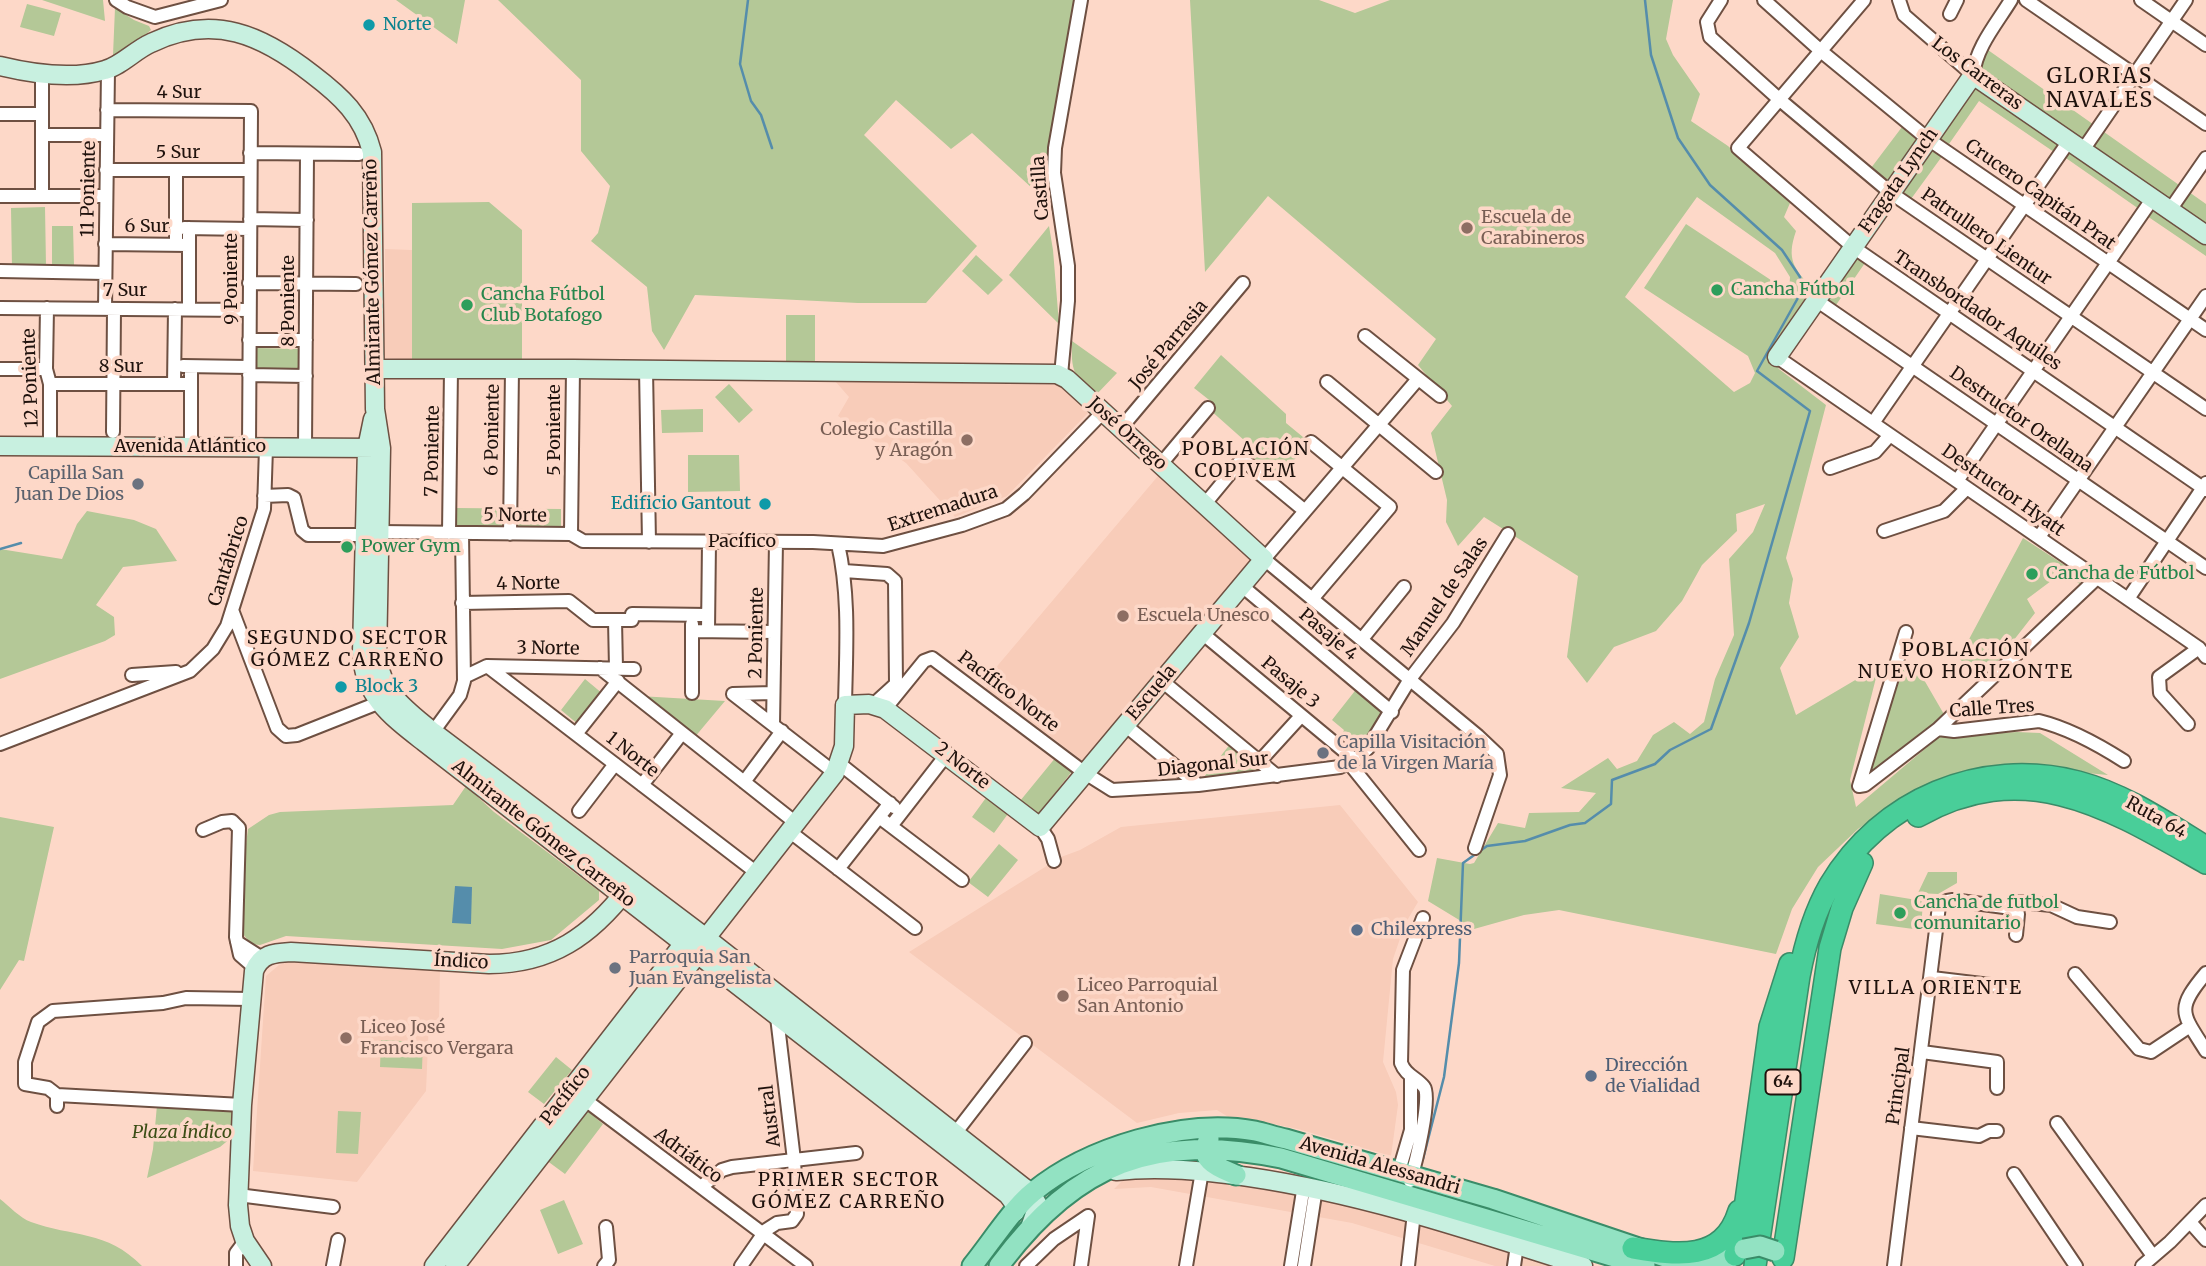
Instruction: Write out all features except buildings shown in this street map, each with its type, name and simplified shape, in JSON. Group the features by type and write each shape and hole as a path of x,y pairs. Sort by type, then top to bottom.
{"highway":[{"name":"Ruta 64","path":"1822,900 1846,863 1878,828 1910,804 1940,789 1990,776 2025,774 2069,780 2105,790 2144,809 2201,855"},
{"name":"64","path":"1778,1260 1830,948 1842,908 1862,863 1895,831 1937,806 1972,795 2018,790 2057,793 2095,804 2201,855"},
{"name":"64","path":"1738,1259 1805,945 1822,900"},
{"path":"1738,1259 1770,1027 1796,947 1822,900"},
{"path":"1639,1257 1694,1253 1724,1238 1735,1225 1748,1182"}],"main road":[{"name":"Avenida Alessandri","path":"972,1266 1031,1193 1068,1166 1123,1144 1147,1138 1194,1130 1225,1129 1254,1131 1493,1199 1639,1257"},
{"path":"1236,1175 1213,1166 1206,1149 1208,1140 1213,1136 1254,1131"},
{"name":"Avenida Alessandri","path":"999,1266 1030,1227 1097,1173 1153,1154 1206,1149 1248,1151 1281,1157 1397,1200 1639,1257 1694,1265 1717,1264 1738,1259 1760,1247 1778,1260"}],"street":[{"path":"116,0 155,17 222,0"},
{"name":"Castilla","path":"1061,375 1068,301 1068,266 1054,173 1055,148 1081,0"},
{"name":"Patrullero Lientur","path":"1721,0 1709,17 1707,30 1710,37 1780,100 1891,193 2206,410"},
{"name":"Crucero Capitán Prat","path":"1764,0 1822,52 1928,139 2206,330"},
{"path":"1780,100 1864,0"},
{"name":"Los Carreras","path":"1899,0 1904,15 1973,75 2206,235"},
{"path":"1950,14 1957,0"},
{"name":"Fragata Lynch","path":"1777,357 1973,75 1974,63 1983,44 2011,0"},
{"path":"2026,0 2206,124"},
{"path":"2141,0 2206,45"},
{"path":"1873,423 2024,205 2135,75 2186,0"},
{"path":"155,17 160,39"},
{"name":"Almirante Gómez Carreño","path":"0,65 42,73 75,74 108,70 137,50 160,39 187,32 214,30 242,34 267,43 284,52 339,94 360,120 372,152 375,409 372,534 362,662 366,681 378,703 424,742 628,889 706,939 816,1036 950,1140 1031,1193"},
{"name":"11 Poniente","path":"108,70 105,273 114,384 113,432"},
{"path":"42,73 42,196"},
{"name":"Transbordador Aquiles","path":"1780,100 1738,148 1853,247 2205,487"},
{"name":"4 Sur","path":"107,110 251,111"},
{"name":"9 Poniente","path":"251,111 249,371 258,447"},
{"path":"0,114 42,114"},
{"path":"42,135 107,135"},
{"path":"250,153 359,154"},
{"name":"8 Poniente","path":"305,448 307,154"},
{"path":"2170,210 2206,158"},
{"name":"5 Sur","path":"106,170 250,170"},
{"path":"177,170 189,309"},
{"path":"0,196 106,196"},
{"path":"1884,531 1944,511 1996,424 2153,198"},
{"name":"6 Sur","path":"183,228 307,220"},
{"name":"6 Sur","path":"105,244 183,245"},
{"path":"0,271 105,273"},
{"path":"250,283 356,284"},
{"name":"José Parrasia","path":"1121,428 1243,283"},
{"path":"2039,537 2206,296"},
{"name":"Destructor Orellana","path":"1816,300 2206,568"},
{"name":"7 Sur","path":"0,308 249,310"},
{"name":"12 Poniente","path":"47,309 46,369 50,384 50,446"},
{"path":"174,384 175,309"},
{"path":"1365,336 1440,396"},
{"path":"249,340 306,340"},
{"name":"Destructor Hyatt","path":"1777,357 2203,652"},
{"path":"174,366 306,376"},
{"path":"191,366 191,447"},
{"path":"0,369 46,369"},
{"path":"375,369 646,369 1061,375"},
{"name":"7 Poniente","path":"433,732 460,695 464,677 451,369"},
{"name":"6 Poniente","path":"510,534 512,369"},
{"name":"5 Poniente","path":"571,534 573,369"},
{"path":"646,369 649,542"},
{"name":"José Orrego","path":"1061,375 1264,559 1497,754 1500,775 1475,848"},
{"path":"1264,559 1418,379"},
{"path":"1328,382 1436,472"},
{"name":"8 Sur","path":"50,384 191,384"},
{"path":"1161,464 1208,408"},
{"name":"Extremadura","path":"838,544 883,546 1000,512 1024,494 1103,412"},
{"path":"1830,468 1875,452 1890,435"},
{"path":"1311,442 1390,507 1312,599"},
{"name":"Avenida Atlántico","path":"0,446 374,448"},
{"name":"Cantábrico","path":"0,744 190,671 218,642 227,626 264,509 258,447"},
{"path":"1204,505 1242,459 1305,512"},
{"path":"2128,599 2205,487"},
{"name":"5 Norte","path":"264,496 288,495 294,498 302,530 308,535 571,534 583,541 649,542"},
{"name":"Almirante Gómez Carreño","path":"372,534 379,668 386,687 396,701 628,889 690,949 777,1017 816,1036"},
{"name":"Manuel de Salas","path":"1410,679 1453,623 1508,534"},
{"name":"Pacífico","path":"649,542 838,544"},
{"path":"708,631 709,542"},
{"name":"2 Poniente","path":"776,542 773,693 777,727"},
{"path":"837,768 844,746 847,611 844,571 838,544"},
{"name":"Escuela","path":"1040,827 1264,559"},
{"path":"844,571 887,574 895,581 896,684 880,707 845,705"},
{"path":"1906,632 1859,786 1866,785 1938,729 2097,578"},
{"name":"Pasaje 4","path":"1241,586 1392,712"},
{"path":"1362,639 1404,587"},
{"name":"4 Norte","path":"462,603 569,601 593,620 632,620 632,614 708,615"},
{"path":"232,608 277,728 286,736 297,735 378,703"},
{"path":"692,615 692,693"},
{"path":"615,620 616,668"},
{"path":"692,631 774,632"},
{"name":"Pasaje 3","path":"1202,633 1352,762"},
{"path":"2188,724 2160,693 2158,677 2203,652"},
{"name":"Pacífico Norte","path":"880,707 924,661 932,658 1085,773"},
{"name":"3 Norte","path":"464,677 487,666 634,669"},
{"name":"1 Norte","path":"487,666 757,873"},
{"path":"600,667 744,782 838,869 915,928"},
{"path":"132,675 190,671"},
{"path":"1410,679 1368,748 1352,762 1419,850"},
{"path":"576,734 618,681"},
{"path":"1162,681 1277,776"},
{"path":"773,693 733,694 902,813"},
{"name":"2 Norte","path":"880,707 947,754 1040,827 1051,846 1054,861"},
{"path":"1259,762 1301,716"},
{"name":"Calle Tres","path":"1938,729 1954,731 2039,721 2051,724 2124,761"},
{"path":"1125,725 1198,785"},
{"path":"744,782 777,727"},
{"path":"642,785 682,733"},
{"path":"891,826 947,754"},
{"name":"Diagonal Sur","path":"1085,773 1106,788 1117,791 1277,776 1340,767 1352,762"},
{"path":"579,811 615,764"},
{"name":"Pacífico","path":"434,1266 690,949 706,939 837,768"},
{"path":"838,869 890,803"},
{"path":"879,817 962,880"},
{"path":"203,830 232,821 239,828 237,942 259,963 251,999 242,1105 238,1216 245,1241 262,1266"},
{"name":"Índico","path":"259,963 272,953 290,952 489,964 517,962 545,955 572,943 584,935 628,889"},
{"name":"Principal","path":"1894,1266 1932,978 1938,911 1942,903 1953,900 1998,907 2011,906"},
{"path":"2015,935 2018,914 2011,906 2021,902 2051,905 2077,917 2110,922"},
{"path":"1397,1200 1422,1133 1426,1092 1423,1085 1404,1072 1401,1063 1403,970 1423,918"},
{"name":"Pacífico","path":"455,1266 584,1100 690,949"},
{"path":"2206,973 2189,994 2184,1006 2190,1026 2206,1051"},
{"path":"2075,974 2139,1049 2151,1052 2190,1026"},
{"path":"1932,978 2007,987"},
{"path":"242,1105 57,1101 47,1088 25,1084 25,1062 38,1022 53,1011 163,1003 186,998 251,999"},
{"name":"Austral","path":"741,1266 763,1234 773,1225 789,1222 796,1216 794,1160 777,1017"},
{"path":"950,1140 1025,1043"},
{"path":"1922,1052 1997,1062 1997,1088"},
{"name":"Adriático","path":"584,1100 806,1266"},
{"path":"2057,1123 2153,1256"},
{"path":"1911,1128 1979,1136 1989,1131 1997,1131"},
{"name":"Almirante Gómez Carreño","path":"950,1140 1008,1195 1014,1203 1015,1212"},
{"path":"701,1187 722,1170 732,1167 856,1153"},
{"name":"Avenida Alessandri","path":"1097,1173 1147,1168 1202,1171 1397,1200 1414,1213 1583,1266"},
{"path":"1186,1266 1202,1171"},
{"path":"2014,1174 2076,1266"},
{"path":"1291,1266 1310,1186"},
{"path":"1304,1266 1310,1186"},
{"path":"1030,1227 1038,1205 1031,1193"},
{"path":"238,1195 333,1207"},
{"path":"2142,1266 2206,1205"},
{"path":"1408,1266 1414,1213"},
{"path":"1026,1266 1054,1240 1088,1216 1081,1266"},
{"path":"2190,1222 2206,1240"},
{"path":"604,1266 608,1260 606,1227"},
{"path":"333,1266 338,1240"},
{"path":"236,1266 236,1253 245,1241"},
{"path":"1514,1266 1517,1245"}],"shaded area":[{"path":"385,249 412,250 412,360 385,358"},
{"name":"Colegio Castilla y Aragón","path":"835,381 1059,385 1088,413 1007,496 955,517 906,463 838,416 849,397"},
{"name":"Escuela Unesco","path":"1158,476 1253,561 1083,761 986,688 993,671"},
{"path":"1340,805 1418,902 1405,924 1393,959 1383,1062 1396,1092 1398,1105 1391,1156 1298,1129 1230,1118 1217,1110 1179,1113 1137,1123 909,952 1061,857 1080,850 1121,827"},
{"path":"291,961 440,969 439,1020 429,1021 426,1091 357,1182 253,1171 266,976 279,965"},
{"path":"1161,1173 1320,1194 1566,1266 1495,1266 1352,1223 1151,1187 1114,1189 1127,1176"}],"green space":[{"path":"42,0 103,0 105,21"},
{"path":"396,0 465,0 457,44"},
{"path":"498,0 1076,0 1052,133 1047,189 1033,189 972,133 951,149 896,100 864,135 977,246 926,303 858,303 695,295 664,350 652,331 647,287 591,241 598,233 610,186 581,151 581,80"},
{"path":"1190,0 1319,0 1355,13 1390,0 1673,0 1666,39 1673,55 1700,94 1691,121 1728,146 1790,203 1784,217 1796,231 1792,257 1801,276 1813,290 1771,357 1779,369 1826,405 1786,558 1793,579 1789,603 1799,637 1780,668 1796,715 1879,666 1850,780 1856,807 1939,737 2040,733 2108,775 2031,768 1930,784 1858,829 1818,867 1792,909 1776,954 1559,910 1524,915 1474,929 1428,901 1437,858 1474,863 1498,823 1525,828 1529,813 1579,812 1596,793 1561,788 1608,758 1617,769 1637,761 1653,735 1674,722 1690,734 1704,722 1715,679 1734,635 1729,559 1753,532 1765,504 1736,514 1737,531 1702,565 1682,601 1656,631 1614,647 1587,683 1567,657 1578,576 1484,517 1458,546 1446,522 1447,500 1431,433 1452,406 1418,365 1436,339 1268,196 1205,272","holes":["1697,197 1775,253 1790,277 1789,292 1686,224 1644,288 1748,356 1755,373 1750,383 1734,392 1625,297"]},
{"path":"27,4 61,13 54,36 20,27"},
{"path":"115,8 149,26 151,30 117,58 113,55"},
{"path":"1988,50 2206,204 2206,229 1977,70"},
{"path":"1974,83 2060,142 2054,152 1979,101 1949,144 1937,136"},
{"path":"1902,127 1920,140 1889,181 1871,168"},
{"path":"1928,144 1943,155 1911,199 1896,188"},
{"path":"2068,149 2144,202 2139,209 2063,156"},
{"name":"Cancha Fútbol Club Botafogo","path":"489,202 522,230 522,360 412,360 412,203"},
{"path":"45,207 46,266 12,267 11,208"},
{"path":"2154,207 2206,242 2206,256 2147,216"},
{"path":"52,226 73,226 74,265 52,266"},
{"path":"1049,226 1053,250 1059,324 1009,275"},
{"path":"1856,253 1867,260 1836,305 1825,298"},
{"path":"976,255 1003,280 988,295 962,271"},
{"path":"786,315 815,315 815,362 786,361"},
{"path":"1072,341 1117,373 1095,396 1075,372"},
{"path":"255,348 303,349 304,370 255,369"},
{"path":"1221,355 1286,414 1286,423 1309,442 1276,482 1247,458 1254,449 1209,409 1213,403 1194,388"},
{"path":"729,384 753,410 739,423 715,397"},
{"path":"703,409 703,432 662,433 661,410"},
{"path":"688,455 739,455 740,491 688,492"},
{"path":"457,508 561,509 561,531 456,530"},
{"path":"87,511 134,520 156,529 177,561 123,567 96,605 114,617 115,635 0,679 0,549 62,559 77,524"},
{"path":"2023,538 2086,579 2081,585 2063,572 2027,599 2035,613 1981,682 1959,658"},
{"path":"1903,660 1916,666 1945,716 1862,784"},
{"path":"585,679 603,694 579,725 561,710"},
{"path":"1358,687 1383,707 1369,736 1352,755 1338,742 1344,730 1332,720"},
{"path":"639,696 725,701 694,738"},
{"path":"1231,743 1262,771 1204,777"},
{"path":"1056,757 1073,770 1038,815 1020,801"},
{"path":"466,786 494,812 599,891 599,900 551,940 502,949 286,936 260,945 251,944 243,934 242,874 248,829 269,815 280,812 453,805"},
{"path":"988,795 1010,811 994,833 972,817"},
{"path":"0,817 54,827 24,961 19,960 0,990"},
{"path":"999,844 1018,860 988,897 968,882"},
{"path":"1928,872 1957,872 1957,883 1938,894 1918,893"},
{"name":"Cancha de futbol comunitario","path":"1880,894 1923,901 1921,930 1876,924"},
{"path":"381,1040 423,1042 422,1069 380,1067"},
{"path":"556,1057 572,1070 544,1104 528,1092"},
{"name":"Plaza Índico","path":"157,1105 233,1110 231,1138 220,1147 147,1178"},
{"path":"584,1108 603,1124 565,1174 546,1160"},
{"path":"338,1111 361,1112 358,1154 336,1153"},
{"path":"0,1199 27,1220 102,1240 129,1254 142,1266 0,1266"},
{"path":"564,1200 583,1244 558,1254 540,1210"}],"water":[{"path":"455,886 472,887 471,924 452,923"}],"waterway":[{"path":"748,0 740,64 751,101 761,115 772,148"},
{"path":"1423,1159 1444,1077 1459,963 1463,863 1487,846 1525,841 1570,825 1585,823 1611,804 1612,780 1655,764 1670,750 1711,729 1749,623 1810,411 1757,371 1799,296 1800,277 1782,250 1710,185 1678,138 1651,55 1645,0"},
{"path":"0,549 21,543"}],"place":[{"name":"Norte","path":"369,25"},
{"name":"Escuela de Carabineros","path":"1467,228"},
{"name":"Cancha Fútbol","path":"1717,290"},
{"name":"Cancha Fútbol Club Botafogo","path":"467,305"},
{"name":"Colegio Castilla y Aragón","path":"967,440"},
{"name":"Capilla San Juan De Dios","path":"138,484"},
{"name":"Edificio Gantout","path":"765,504"},
{"name":"Power Gym","path":"347,547"},
{"name":"Cancha de Fútbol","path":"2032,574"},
{"name":"Escuela Unesco","path":"1123,616"},
{"name":"Block 3","path":"341,687"},
{"name":"Capilla Visitación de la Virgen María","path":"1323,753"},
{"name":"Cancha de futbol comunitario","path":"1900,913"},
{"name":"Chilexpress","path":"1357,930"},
{"name":"Parroquia San Juan Evangelista","path":"615,968"},
{"name":"Liceo Parroquial San Antonio","path":"1063,996"},
{"name":"Liceo José Francisco Vergara","path":"346,1038"},
{"name":"Dirección de Vialidad","path":"1591,1076"}],"district":[{"name":"GLORIAS NAVALES","path":"2100,89"},
{"name":"POBLACIÓN COPIVEM","path":"1246,461"},
{"name":"SEGUNDO SECTOR GÓMEZ CARREÑO","path":"348,650"},
{"name":"POBLACIÓN NUEVO HORIZONTE","path":"1966,662"},
{"name":"VILLA ORIENTE","path":"1936,989"},
{"name":"PRIMER SECTOR GÓMEZ CARREÑO","path":"849,1192"}]}
